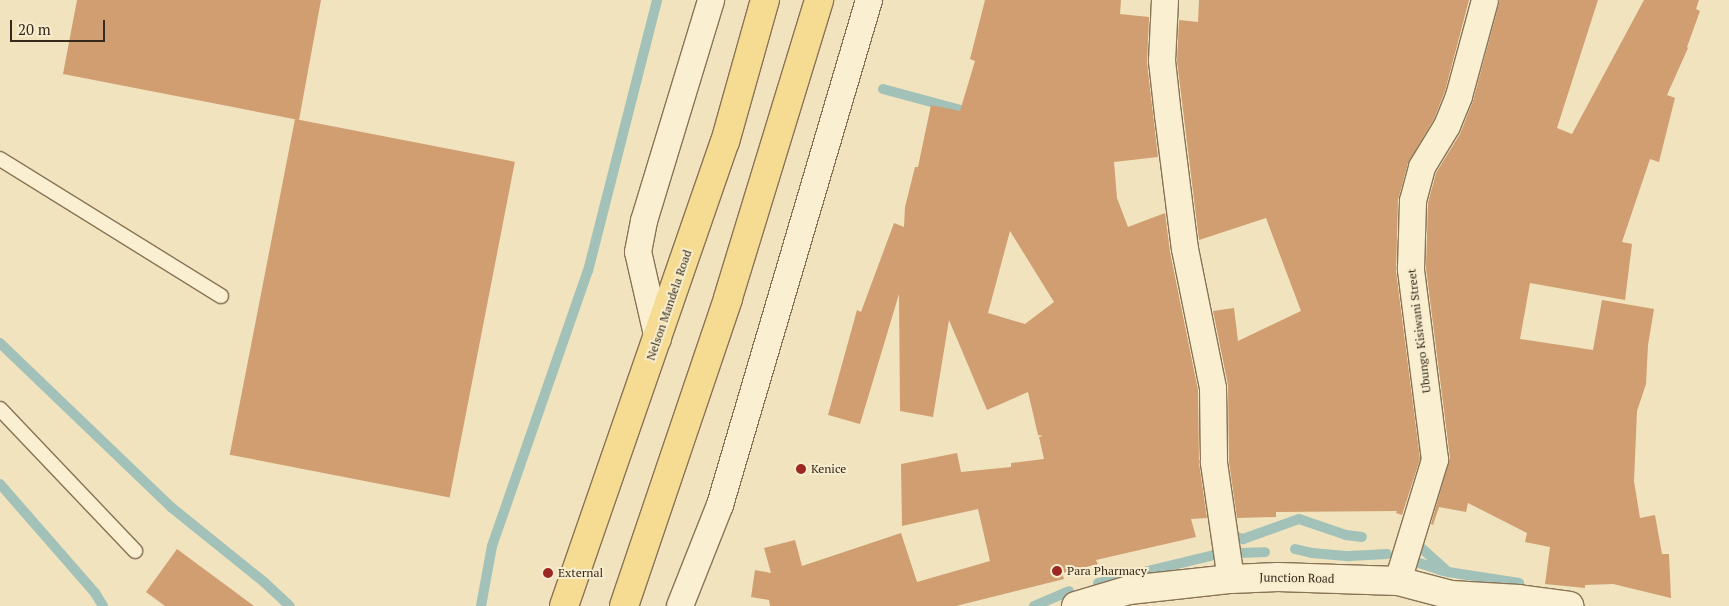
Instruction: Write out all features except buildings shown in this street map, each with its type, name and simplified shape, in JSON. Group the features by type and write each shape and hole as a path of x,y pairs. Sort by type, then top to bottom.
{"main road":[{"name":"Nelson Mandela Road","path":"564,606 725,142 765,0"},
{"path":"624,606 728,298 819,0"},
{"name":"Junction Road","path":"1076,606 1129,590 1231,579 1278,577 1398,580 1450,601 1570,606"}],"street":[{"path":"658,339 638,252 644,221 710,0"},
{"path":"680,606 720,505 869,0"},
{"path":"1165,0 1162,60 1168,115 1185,249 1213,388 1214,463 1231,579"},
{"name":"Ubungo Kisiwani Street","path":"1398,580 1435,460 1411,269 1413,201 1422,167 1447,126 1459,96 1485,0"}],"lane":[{"path":"0,159 221,296"},
{"path":"0,409 135,551"}],"waterway":[{"path":"481,606 492,546 588,271 657,0"},
{"path":"883,89 972,113"},
{"path":"0,343 171,507 264,582 290,606"},
{"path":"0,484 95,593 103,606"},
{"path":"1228,535 1243,539 1299,519 1346,535 1362,537"},
{"path":"1418,545 1448,572 1519,583"},
{"path":"1295,549 1312,553 1349,556 1387,554"},
{"path":"1240,553 1265,552"},
{"path":"1098,583 1215,555"},
{"path":"1410,560 1444,571"},
{"path":"1034,606 1069,591"}],"place":[{"name":"Kenice","path":"801,469"},
{"name":"Para Pharmacy","path":"1057,571"},
{"name":"External","path":"548,573"}]}
